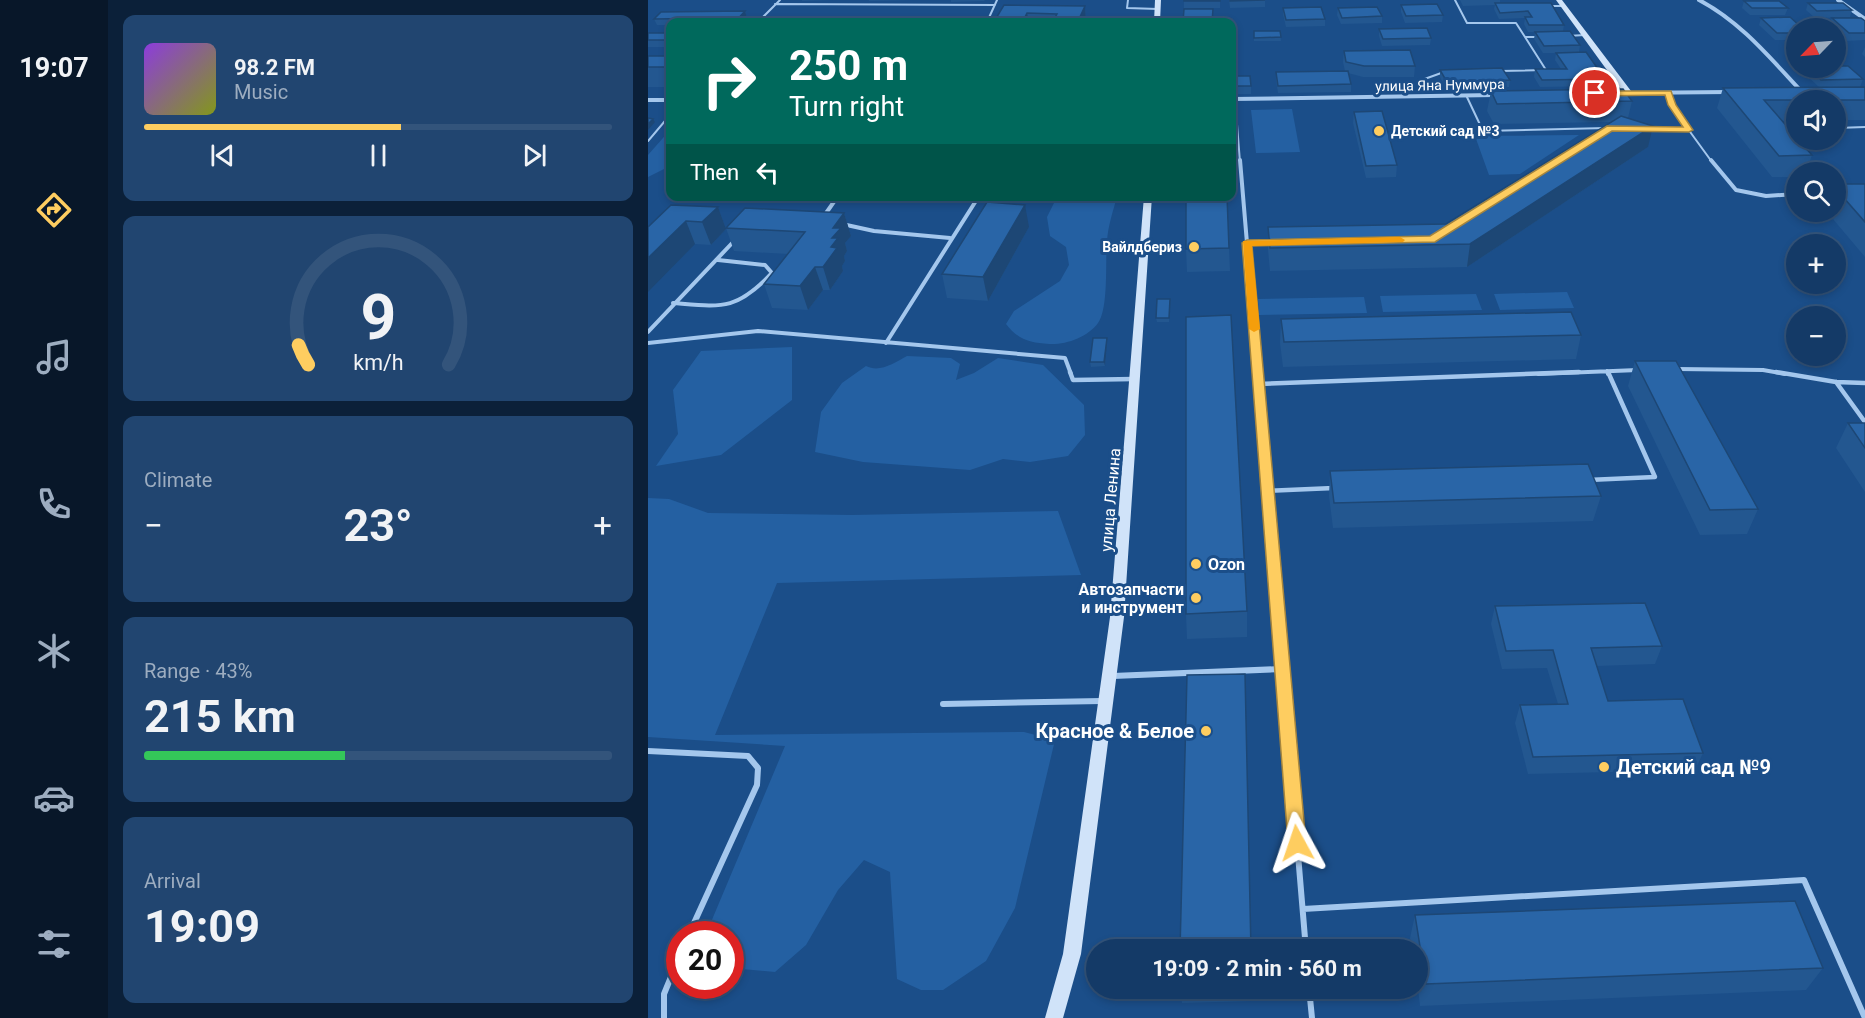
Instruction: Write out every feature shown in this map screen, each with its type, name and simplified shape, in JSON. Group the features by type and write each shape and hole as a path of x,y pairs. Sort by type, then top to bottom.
{"main road":[{"path":"1157,18 1158,0"},
{"path":"1561,3 1628,93"},
{"name":"улица Ленина","path":"1054,1018 1072,954 1109,676 1130,465 1148,201"}],"street":[{"path":"1699,0 1724,13 1743,29 1799,90"},
{"path":"1838,0 1865,20"},
{"path":"1616,93 1735,92"},
{"name":"улица Яна Нуммура","path":"1236,99 1501,95"},
{"path":"648,100 666,100"}],"lane":[{"path":"762,18 780,0"},
{"path":"989,18 998,0"},
{"path":"1128,0 1127,8 1158,9"},
{"path":"1455,0 1467,23 1516,23 1545,70 1500,71"},
{"path":"1543,6 1561,3"},
{"path":"775,4 995,4"},
{"path":"1565,36 1585,35"},
{"path":"1525,37 1545,36"},
{"path":"1419,81 1443,72 1454,71"},
{"path":"1668,92 1672,105 1689,130 1736,190 1766,196 1786,195"},
{"path":"1466,95 1483,131 1610,128 1600,135"},
{"path":"648,141 666,121"},
{"path":"1639,128 1689,130"},
{"path":"1846,128 1865,128"},
{"path":"1236,130 1305,939"},
{"path":"1786,130 1780,130 1786,138"},
{"path":"1800,155 1805,162"},
{"path":"830,222 821,220 834,201"},
{"path":"886,344 950,238 976,201"},
{"path":"840,224 874,231 950,238"},
{"path":"648,332 673,303 718,260 740,235"},
{"path":"1247,243 1281,243"},
{"path":"673,303 718,307 751,295 772,273 765,265 718,260"},
{"path":"648,343 758,332 1065,358 1073,380 1134,379"},
{"path":"1259,384 1640,370"},
{"path":"1673,370 1762,370 1836,382 1865,382"},
{"path":"1584,480 1655,477 1607,371"},
{"path":"1836,382 1865,422"},
{"path":"1267,491 1338,488"},
{"path":"1109,676 1281,669"},
{"path":"943,704 1105,701"},
{"path":"648,751 748,756 756,761 760,770 757,785 695,921"},
{"path":"1303,909 1804,880 1865,1018"},
{"path":"664,1018 662,1008 666,986"},
{"path":"1310,999 1312,1018"}],"shaded area":[{"path":"1292,109 1300,152 1256,153 1251,110"},
{"path":"666,135 666,168 648,177 648,155"},
{"path":"1579,135 1520,174 1489,175 1475,136"},
{"path":"1053,201 1116,201 1106,249 1104,307 1098,323 1083,336 1056,344 1036,343 1015,334 1006,324 1014,311 1060,281 1069,265 1066,247 1050,236 1047,217 1054,203"},
{"path":"1567,292 1574,308 1500,310 1494,294"},
{"path":"1476,294 1482,310 1383,312 1380,296"},
{"path":"1364,297 1367,313 1259,315 1258,299"},
{"path":"792,347 792,400 721,455 656,466 678,434 673,390 701,351"},
{"path":"907,356 951,358 960,364 956,380 974,373 998,358 1043,365 1084,405 1085,435 1068,456 1030,462 1003,459 970,470 863,462 815,452 821,412 842,383 866,366 882,368"},
{"path":"648,498 669,499 708,513 852,515 1058,511 1081,575 777,583 715,735 1024,732 1055,740 1015,908 986,961 943,990 921,990 897,979 890,872 864,860 838,890 806,945 775,972 744,969 744,921 711,921 785,746 648,737"}],"building":[{"path":"1220,0 1220,1 1184,1"},
{"path":"1744,1 1779,1 1788,8 1752,8"},
{"path":"1495,3 1551,3 1564,25 1529,25 1525,17 1532,17 1528,11 1500,13"},
{"path":"1808,3 1843,3 1852,10 1817,11"},
{"path":"1437,4 1443,15 1406,16 1401,5"},
{"path":"1004,5 1085,6 1079,18 1055,18 1057,14 1027,13 1024,18 996,18"},
{"path":"1321,7 1325,19 1286,20 1283,8"},
{"path":"1377,7 1382,16 1342,18 1338,8"},
{"path":"1184,9 1213,9 1212,18 1183,18"},
{"path":"745,11 739,18 654,19 661,12"},
{"path":"1790,17 1791,18 1786,18 1786,33 1777,33 1761,18"},
{"path":"1846,18 1861,18 1865,21 1865,33 1849,33 1846,30"},
{"path":"1427,28 1431,38 1383,39 1379,29"},
{"path":"1254,31 1280,31 1281,37 1254,38"},
{"path":"1570,31 1580,45 1544,46 1535,32"},
{"path":"648,33 666,33 666,40 648,40"},
{"path":"1410,50 1415,66 1364,66 1346,62 1344,51"},
{"path":"1586,52 1605,79 1542,80 1535,69 1567,69 1556,53"},
{"path":"648,56 666,56 666,67 648,67"},
{"path":"1846,66 1863,79 1821,80 1819,78 1846,78"},
{"path":"1502,68 1510,80 1447,82 1440,70"},
{"path":"1348,71 1351,84 1278,86 1276,72"},
{"path":"1236,76 1250,76 1251,86 1236,86"},
{"path":"1865,87 1865,100 1846,100 1846,90 1786,90 1786,100 1764,100 1786,125 1786,150 1807,150 1812,155 1779,156 1723,88"},
{"path":"1623,89 1632,101 1497,104 1491,91"},
{"path":"1382,111 1397,165 1366,166 1354,112"},
{"path":"1621,116 1653,126 1470,244 1270,248 1268,227 1446,224"},
{"path":"1846,184 1865,184 1865,222 1846,200"},
{"path":"1186,201 1227,201 1229,248 1186,249"},
{"path":"987,202 1025,205 983,277 942,274"},
{"path":"671,205 718,207 702,222 686,221 648,258 648,227"},
{"path":"745,208 844,213 833,228 841,228 832,238 838,238 831,247 837,248 823,267 815,267 800,286 764,284 805,232 726,228"},
{"path":"1157,299 1170,299 1169,318 1156,318"},
{"path":"1571,312 1581,335 1284,342 1281,319"},
{"path":"1231,315 1247,611 1186,614 1186,317"},
{"path":"1093,338 1107,338 1104,362 1090,362"},
{"path":"1635,361 1676,361 1758,509 1710,510"},
{"path":"1848,423 1865,423 1865,448"},
{"path":"1588,464 1601,496 1334,503 1330,471"},
{"path":"1645,603 1662,646 1591,648 1608,701 1683,699 1703,753 1533,757 1520,705 1568,704 1553,650 1506,651 1495,606"},
{"path":"1245,674 1251,939 1180,939 1187,675"},
{"path":"1795,901 1823,968 1428,984 1428,939 1419,939 1415,915"}],"slow traffic":[{"path":"1254,329 1247,243 1400,240"}],"place":[{"name":"Детский сад №3","path":"1379,131"},
{"name":"Вайлдбериз","path":"1194,247"},
{"name":"Ozon","path":"1196,564"},
{"name":"Автозапчасти и инструмент","path":"1196,598"},
{"name":"Красное & Белое","path":"1206,731"},
{"name":"Детский сад №9","path":"1604,767"}],"route":[{"path":"1297,843 1247,243 1432,239 1610,128 1689,130 1672,105 1668,92 1595,93"}]}
